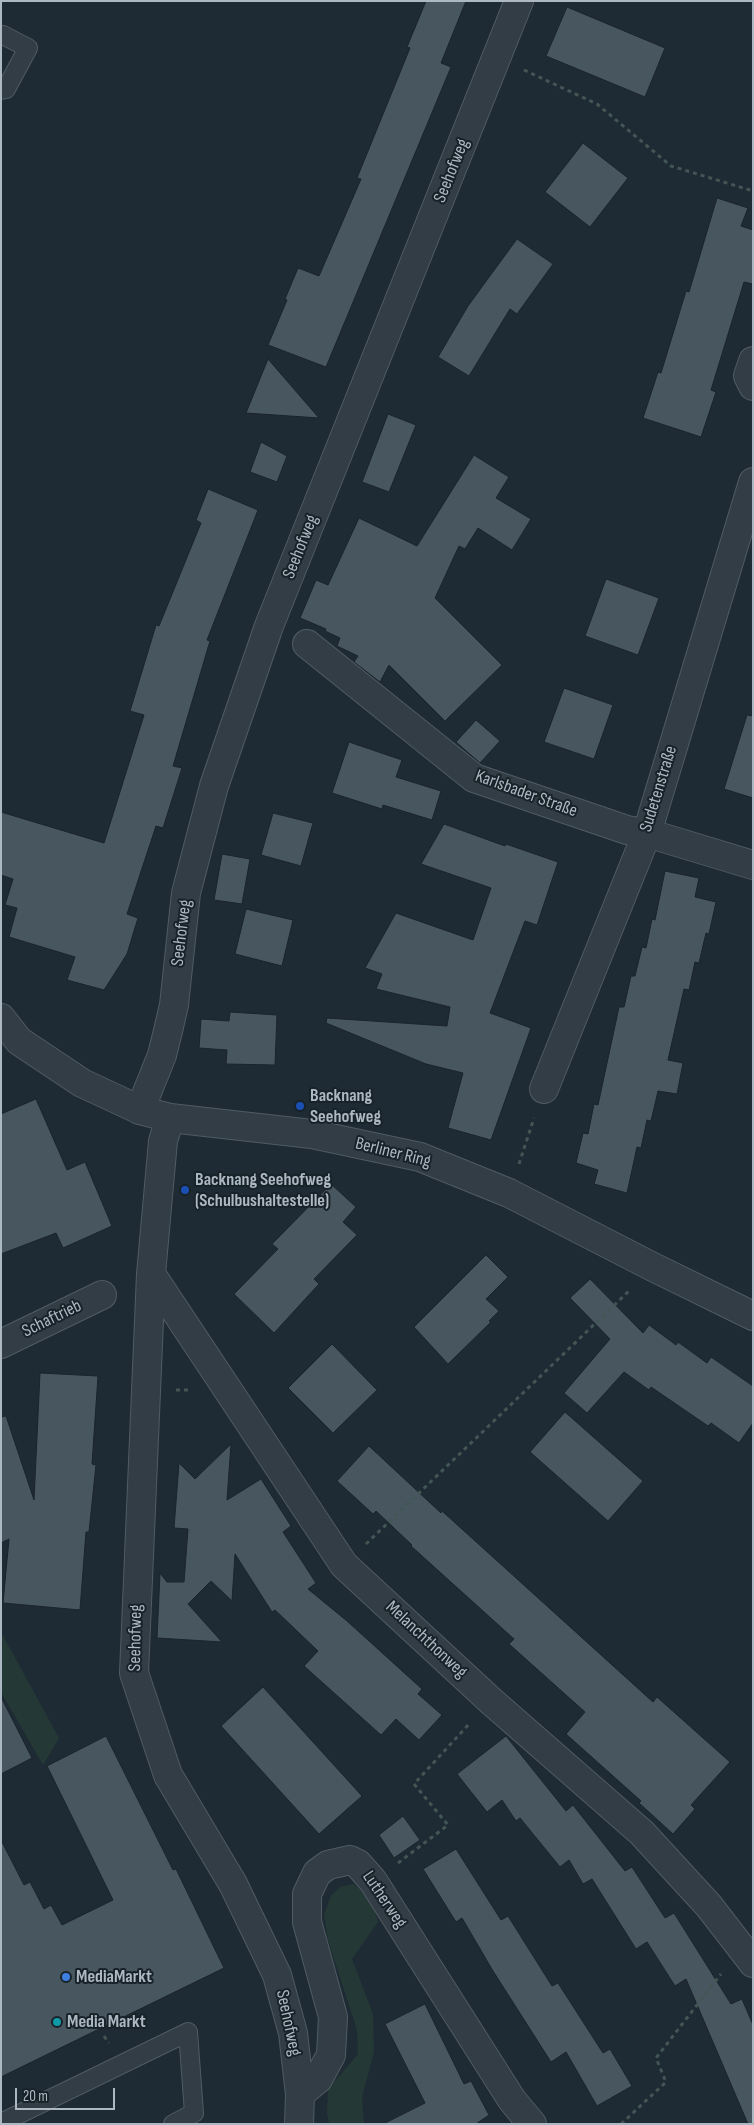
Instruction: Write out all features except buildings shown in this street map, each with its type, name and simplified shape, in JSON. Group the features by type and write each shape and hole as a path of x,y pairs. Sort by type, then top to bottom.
{"street":[{"name":"Seehofweg","path":"140,1110 162,1055 168,1031 174,1005 186,893 217,777 269,626 498,58 519,1"},
{"path":"753,361 748,376 753,386"},
{"name":"Sudetenstraße","path":"544,1089 647,833 753,482"},
{"name":"Karlsbader Straße","path":"307,644 474,778 627,830 647,833 753,865"},
{"name":"Berliner Ring","path":"1,1018 19,1041 74,1077 140,1110 170,1118 312,1134 420,1157 509,1192 653,1267 753,1316"},
{"name":"Seehofweg","path":"170,1118 163,1141 151,1274 134,1673 152,1700 168,1775 233,1884 277,1975 293,2033 300,2094 299,2124"},
{"name":"Melanchthonweg","path":"151,1274 344,1565 491,1701 642,1833 709,1906 747,1955"},
{"name":"Schaftrieb","path":"1,1344 102,1295"},
{"name":"Lutherweg","path":"300,2094 318,2080 331,2055 333,2017 307,1922 307,1894 317,1873 328,1866 350,1860 358,1864 373,1881 512,2100 532,2124"}],"lane":[{"path":"1,90 6,89 28,48 3,35"},
{"path":"1,2123 188,2032 194,2114 173,2124"}],"path":[{"path":"498,58 597,104 671,166 753,192"},
{"path":"344,1565 653,1267"},
{"path":"402,1860 448,1825 414,1784 491,1701"},
{"path":"621,2124 666,2082 656,2058 747,1955"}],"green space":[{"path":"1,1632 59,1738 43,1765 1,1692"},
{"path":"353,1884 362,1890 373,1906 378,1922 352,1959 373,2014 374,2052 362,2097 364,2124 329,2124 327,2113 328,2089 358,2054 357,2030 328,1940 324,1914 331,1896 340,1887"}],"place":[{"name":"Backnang Seehofweg","path":"300,1106"},
{"name":"Backnang Seehofweg (Schulbushaltestelle)","path":"185,1190"},
{"name":"MediaMarkt","path":"66,1977"},
{"name":"Media Markt","path":"57,2022"}]}
